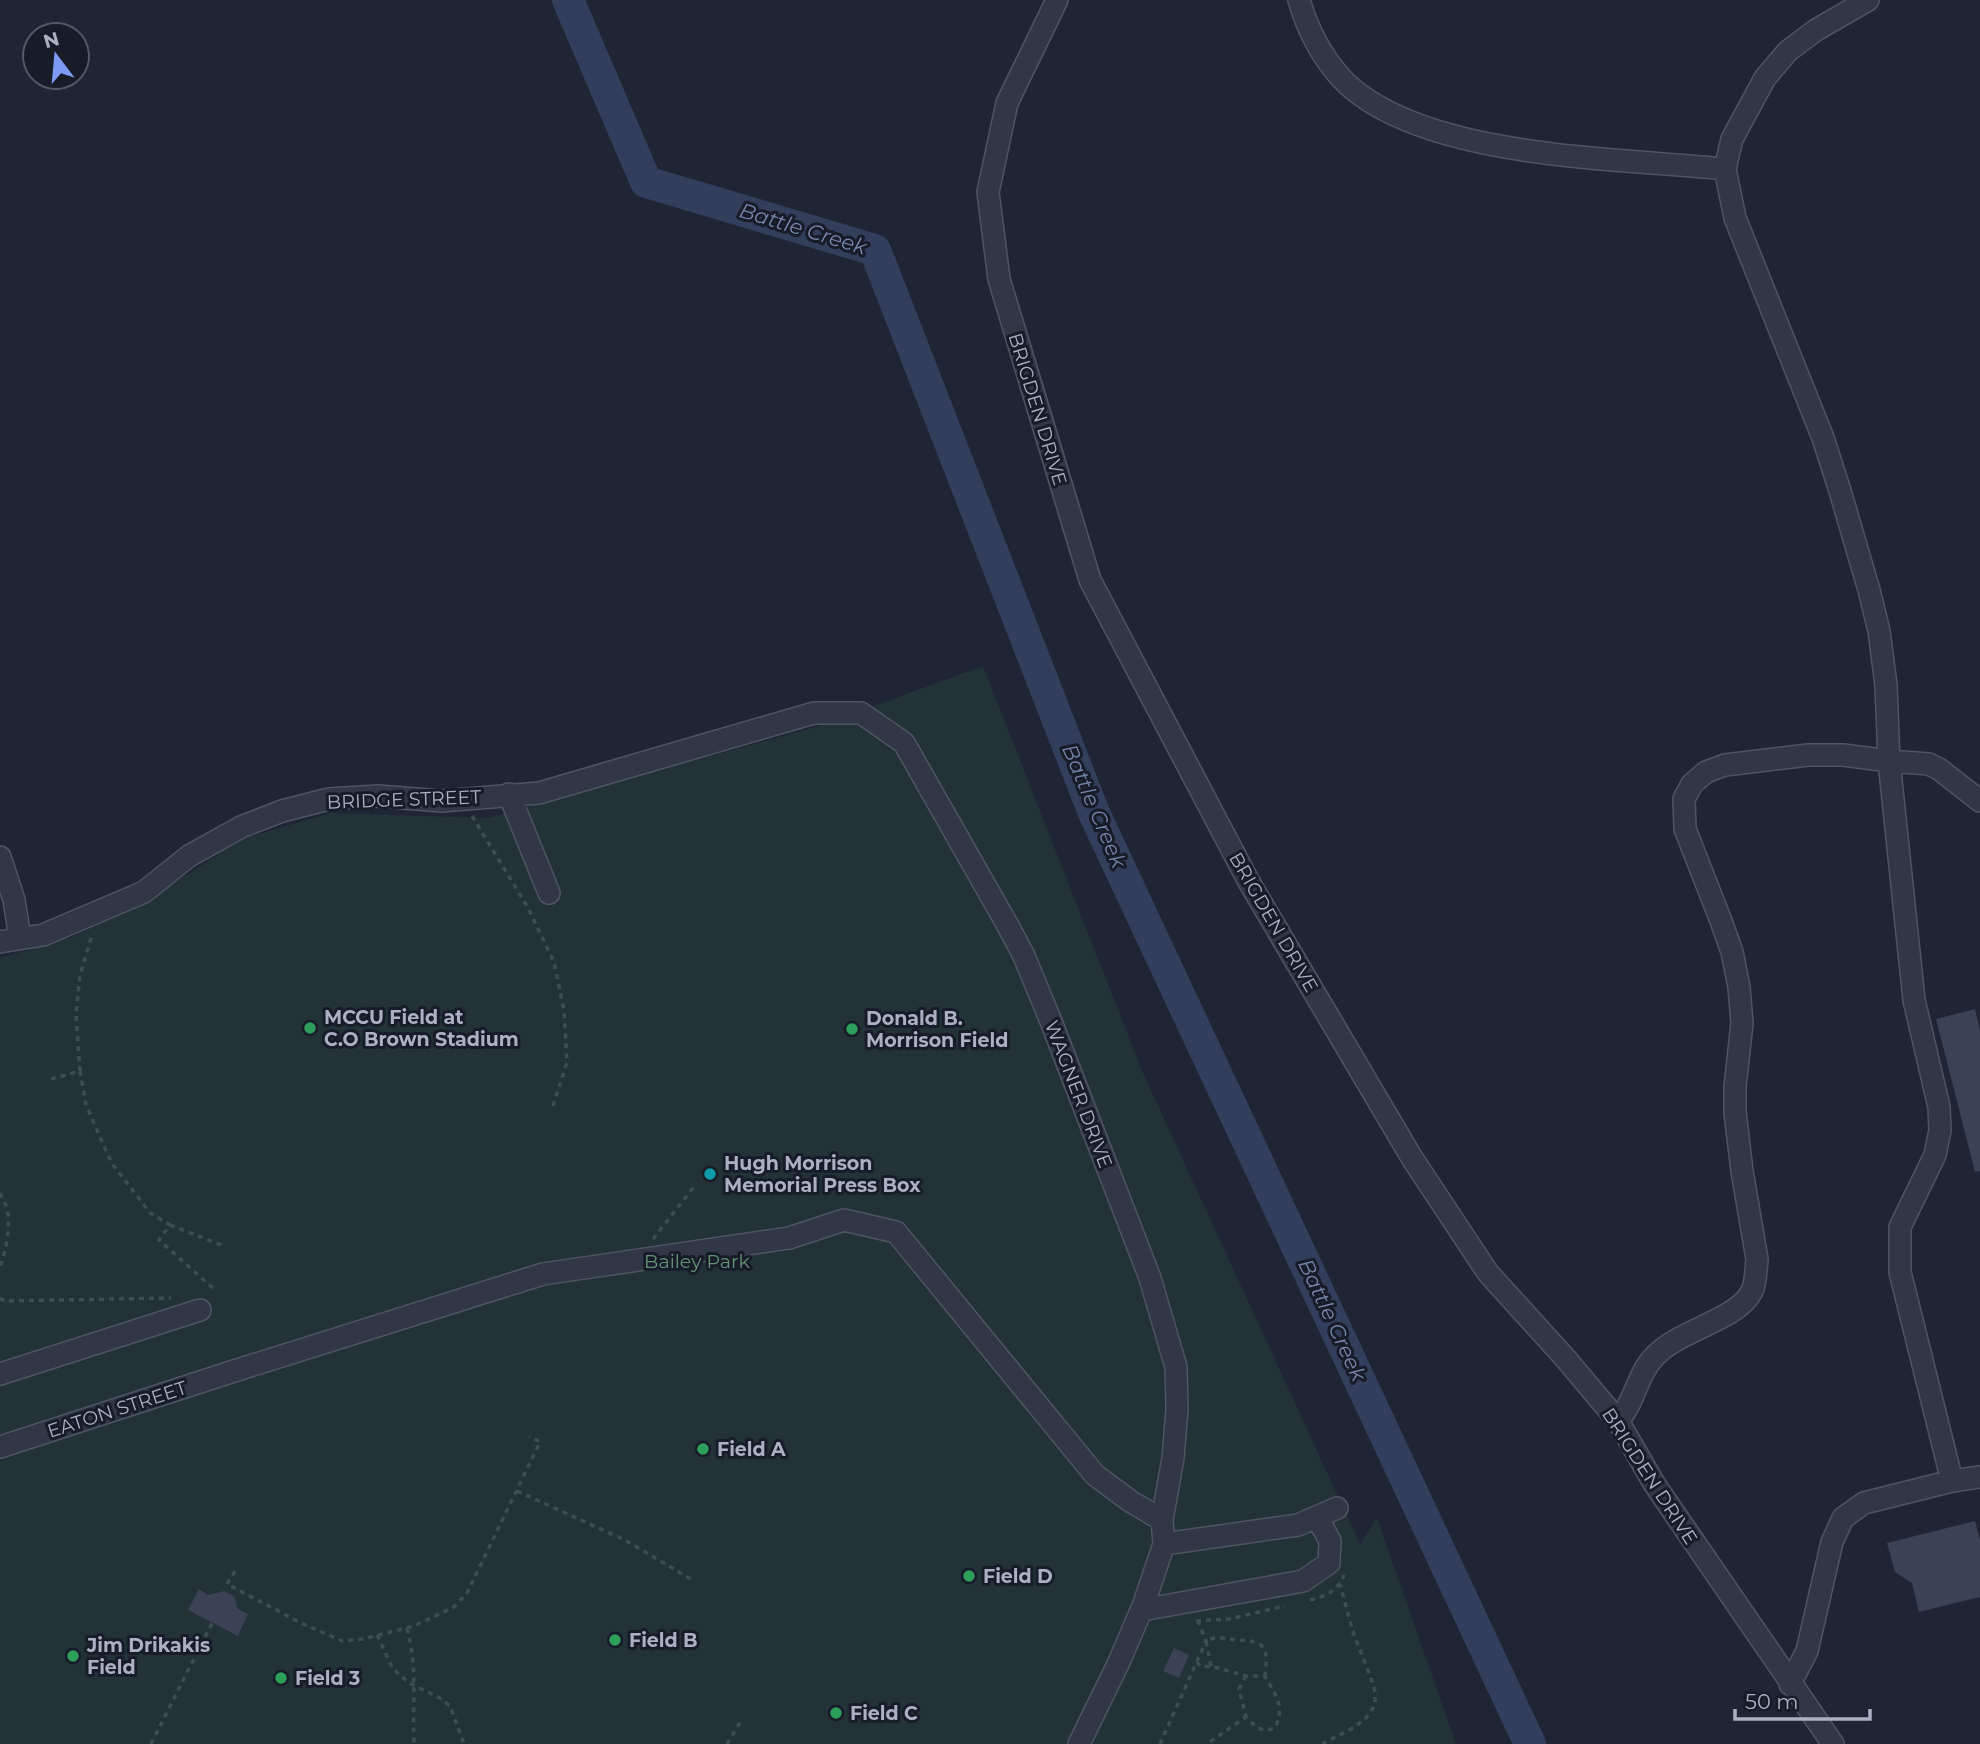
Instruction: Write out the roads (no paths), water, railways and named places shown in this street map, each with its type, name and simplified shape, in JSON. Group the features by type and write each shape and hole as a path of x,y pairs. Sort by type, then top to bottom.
{"street":[{"name":"BRIGDEN DRIVE","path":"1057,0 1007,103 988,192 999,279 1090,580 1249,882 1412,1158 1488,1273 1618,1421 1655,1485 1832,1744"},
{"path":"1299,0 1312,34 1342,78 1357,92 1414,122 1458,138 1513,148 1725,169"},
{"path":"1868,0 1816,30 1788,51 1765,78 1732,139 1725,169 1734,218 1823,438 1869,590 1878,631 1886,685 1889,761 1914,1000 1938,1107 1940,1130 1935,1155 1900,1227 1900,1272 1952,1481"},
{"name":"WAGNER DRIVE","path":"628,767 814,713 861,713 904,743 1024,956 1150,1278 1176,1367 1174,1458 1162,1520 1164,1544 1142,1610 1079,1744"},
{"path":"1618,1421 1656,1354 1671,1342 1734,1310 1753,1290 1756,1273 1757,1259 1741,1171 1735,1112 1742,1023 1739,987 1732,952 1685,829 1684,799 1692,784 1706,772 1725,765 1808,755 1843,755 1929,764 1939,769 1979,803"},
{"name":"BRIDGE STREET","path":"10,940 43,935 144,892 189,856 230,833 282,811 329,799 378,796 462,800 539,793 628,767"},
{"path":"509,794 549,893"},
{"path":"0,857 15,900 10,940"},
{"name":"EATON STREET","path":"0,1447 543,1274 789,1238 844,1220 896,1232 1095,1475 1162,1520"},
{"path":"0,1374 200,1310"},
{"path":"1790,1684 1807,1651 1832,1542 1843,1518 1864,1503 1952,1481 1980,1477"},
{"path":"1164,1544 1298,1525 1337,1508"},
{"path":"1142,1610 1303,1581 1329,1563 1330,1541 1317,1517"}],"waterway":[{"name":"Battle Creek","path":"568,0 646,182 875,250 1094,813 1530,1744"}],"place":[{"name":"MCCU Field at C.O Brown Stadium","path":"310,1028"},
{"name":"Donald B. Morrison Field","path":"852,1029"},
{"name":"Hugh Morrison Memorial Press Box","path":"710,1174"},
{"name":"Field A","path":"703,1449"},
{"name":"Field D","path":"969,1576"},
{"name":"Field B","path":"615,1640"},
{"name":"Jim Drikakis Field","path":"73,1656"},
{"name":"Field 3","path":"281,1678"},
{"name":"Field C","path":"836,1713"}],"park label":[{"name":"Bailey Park","path":"697,1261"}]}
